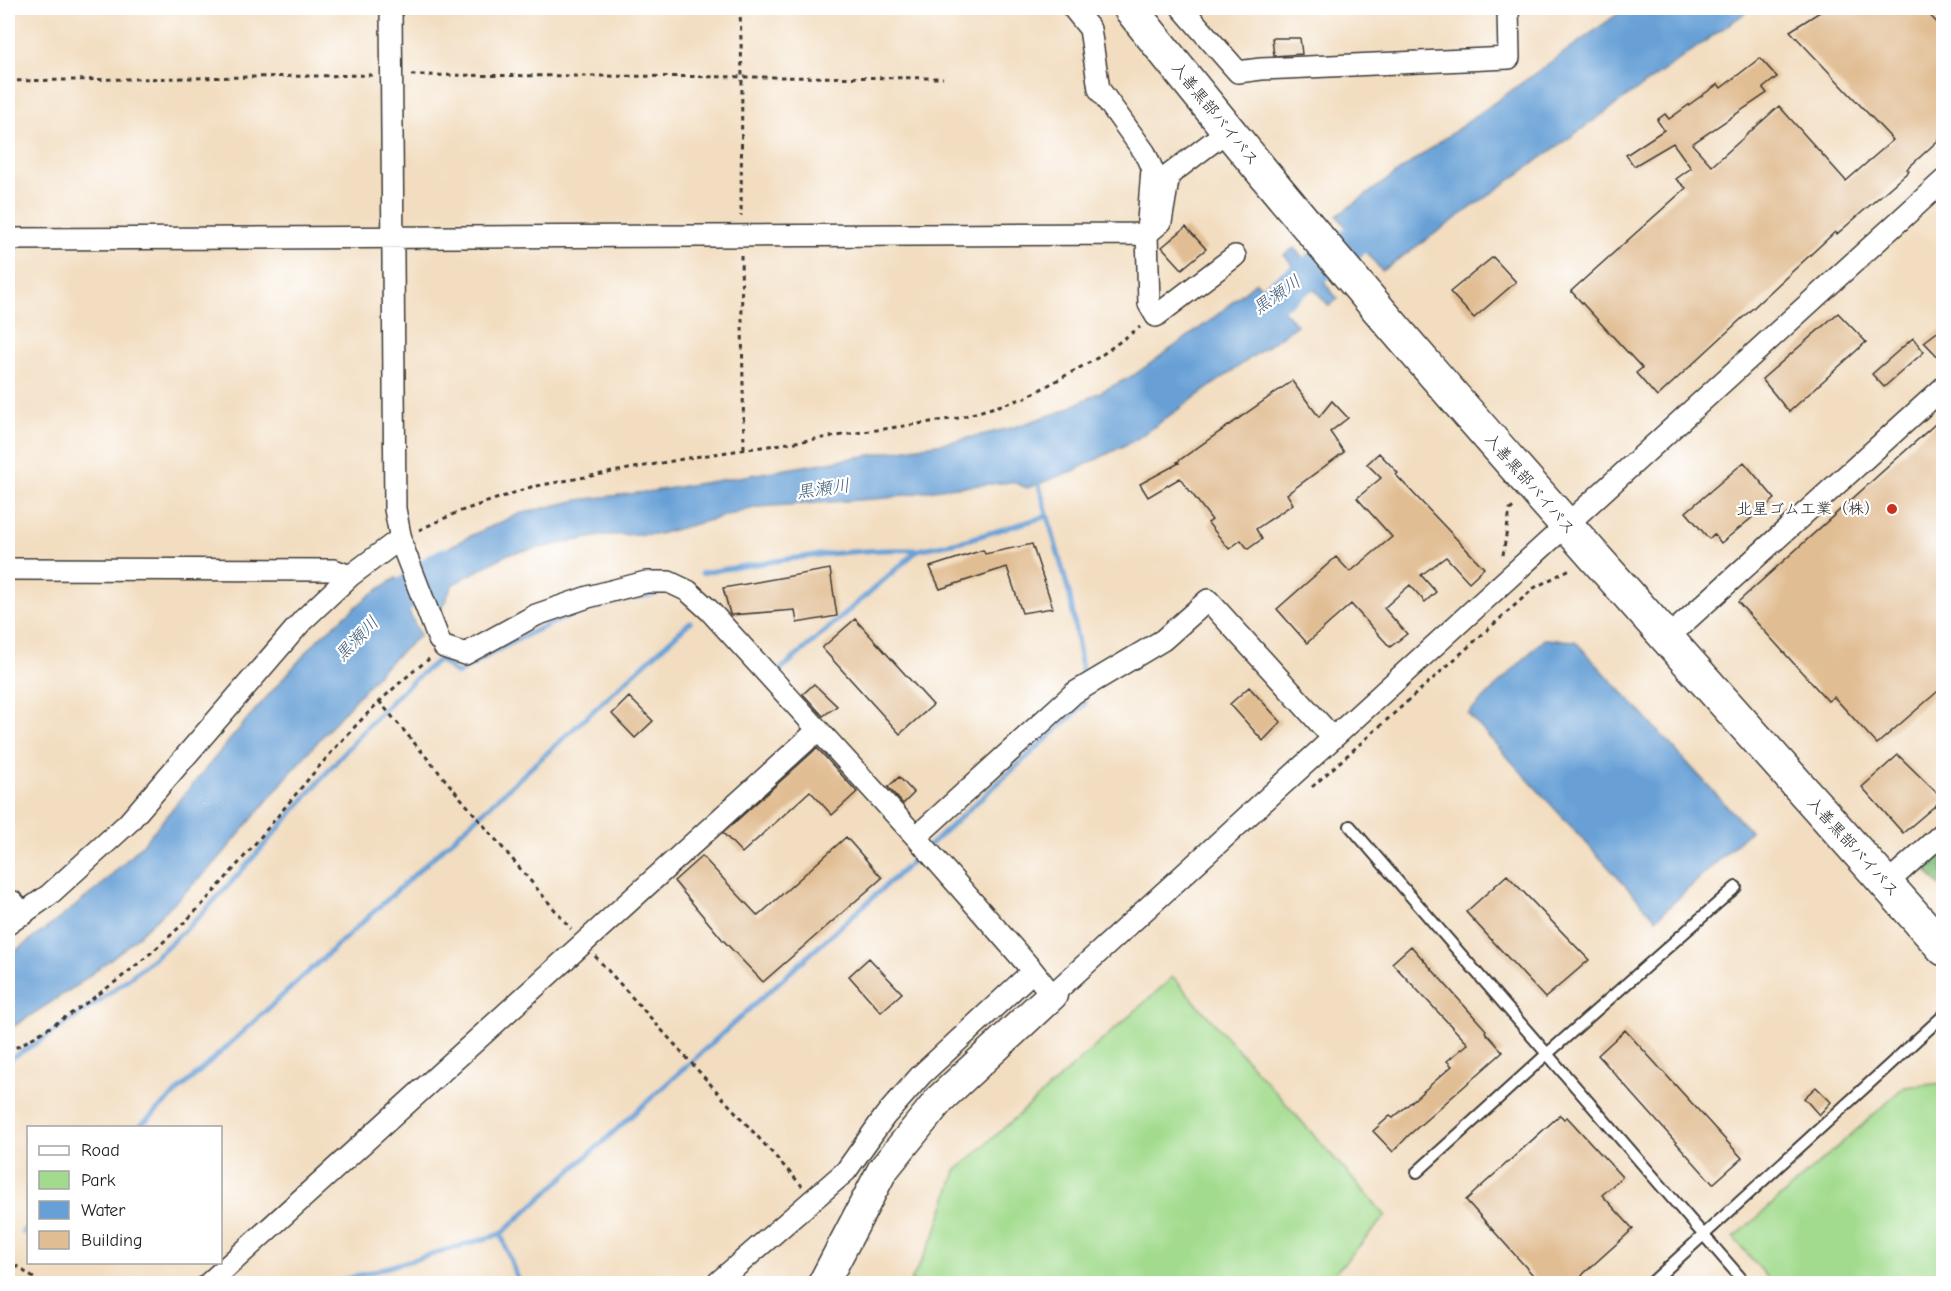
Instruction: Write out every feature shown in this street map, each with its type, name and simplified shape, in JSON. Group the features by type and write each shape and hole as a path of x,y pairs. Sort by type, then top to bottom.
{"highway":[{"name":"入善黒部バイパス","path":"1144,15 1227,130 1371,300 1666,639 1944,950"}],"street":[{"path":"392,8 395,509 401,542 442,644 465,654 536,615 588,597 646,582 669,582 688,591 709,610 916,837 1052,995"},
{"path":"1073,8 1090,29 1099,90 1145,153 1152,169 1147,234 1149,304 1156,316 1235,256"},
{"path":"1182,8 1238,72 1272,68 1509,58 1508,8"},
{"path":"8,239 1147,234 1161,222 1169,175 1227,130"},
{"path":"823,1284 882,1171 940,1099 1944,180"},
{"path":"1666,639 1944,387"},
{"path":"13,913 49,895 128,823 303,620 350,576 401,542"},
{"path":"8,569 334,570 350,576"},
{"path":"916,837 1074,693 1163,640 1208,600 1333,738"},
{"path":"208,1284 818,730"},
{"path":"1886,884 1944,832"},
{"path":"716,1284 846,1172 885,1116 921,1075 1033,971"}],"lane":[{"path":"1350,826 1746,1284"},
{"path":"1417,1172 1737,887"},
{"path":"1650,1284 1944,1016"}],"path":[{"path":"740,8 742,76 740,237 744,450"},
{"path":"8,81 392,74 943,78"},
{"path":"401,542 458,512 531,487 744,450 958,418 1025,398 1099,357 1156,316"},
{"path":"1304,794 1534,588 1571,569 1590,552"},
{"path":"8,1052 40,1034 131,970 209,897 379,701 442,644"},
{"path":"8,1260 42,1284"}],"green space":[{"path":"1943,846 1943,889 1922,866"},
{"path":"1173,977 1386,1216 1326,1283 910,1283 935,1234 956,1171"},
{"path":"1943,1083 1943,1283 1772,1283 1734,1238 1905,1087"}],"water":[{"path":"1626,8 1752,8 1382,271 1337,216"},
{"path":"1294,248 1338,299 1329,306 1284,255"},
{"path":"1256,282 1297,325 1135,440 1073,471 1027,488 1013,482 946,488 887,498 758,507 659,534 605,535 508,554 453,584 439,614 420,563 470,536 519,514 578,500 654,491 955,441 1011,428 1063,411 1134,375 1211,320"},
{"path":"396,578 420,635 383,668 296,766 217,861 179,898 126,947 76,986 8,1030 8,956 98,888 143,844 249,717 320,637 370,595"},
{"path":"1544,639 1575,641 1750,831 1656,919 1468,714"}],"building":[{"path":"1826,8 1923,8 1944,30 1944,135 1907,169 1909,171 1837,234 1835,232 1657,397 1636,373 1642,368 1571,291 1686,188 1676,179 1691,168 1673,143 1634,166 1626,155 1664,130 1657,120 1665,114 1669,119 1718,84 1721,88 1760,58 1777,77 1763,88 1767,93 1692,144 1712,166 1779,106 1846,181 1893,140 1790,31"},
{"path":"1272,38 1300,38 1302,54 1274,56"},
{"path":"1186,227 1206,249 1182,269 1162,247"},
{"path":"1493,257 1516,282 1474,318 1450,292"},
{"path":"1838,313 1866,342 1789,412 1762,379"},
{"path":"1944,327 1944,363 1924,342"},
{"path":"1913,338 1924,352 1884,387 1872,374"},
{"path":"1292,381 1319,417 1332,401 1348,418 1330,432 1344,452 1287,494 1293,504 1256,529 1262,539 1248,549 1241,540 1229,549 1208,523 1212,520 1180,478 1148,497 1140,484 1179,463 1177,462"},
{"name":"北星ゴム工業（株）","path":"1944,416 1944,686 1877,744 1834,697 1828,701 1738,602"},
{"path":"1379,453 1398,473 1396,475 1484,568 1469,582 1446,557 1421,575 1436,592 1425,602 1410,585 1384,608 1407,634 1390,647 1351,604 1307,643 1277,609 1336,557 1350,572 1392,537 1357,498 1381,478 1367,464"},
{"path":"1744,462 1775,499 1721,543 1714,534 1709,539 1686,512"},
{"path":"1032,544 1053,608 1022,613 1007,567 940,589 930,567 983,550 985,554"},
{"path":"830,569 837,616 797,623 795,610 730,614 723,588"},
{"path":"855,619 933,705 900,734 822,648"},
{"path":"814,684 837,706 823,716 803,694"},
{"path":"1249,687 1281,722 1263,741 1230,704"},
{"path":"629,697 653,721 635,738 612,714"},
{"path":"817,748 857,792 832,815 810,791 742,853 723,833"},
{"path":"1898,755 1943,799 1903,833 1862,787"},
{"path":"899,777 914,793 903,804 888,787"},
{"path":"846,837 882,878 763,982 722,939 674,881 702,856 758,916"},
{"path":"1507,875 1589,960 1545,998 1466,912"},
{"path":"1411,946 1503,1052 1409,1135 1393,1152 1373,1131 1390,1116 1393,1118 1452,1066 1447,1061 1468,1044 1392,963"},
{"path":"869,958 902,993 881,1012 849,976"},
{"path":"1625,1030 1742,1158 1713,1184 1598,1055"},
{"path":"1816,1087 1831,1102 1819,1115 1804,1098"},
{"path":"1560,1115 1564,1119 1567,1117 1622,1177 1602,1195 1633,1229 1572,1284 1541,1284 1466,1200"}],"waterway":[{"name":"黒瀬川","path":"1236,324 1393,214"},
{"path":"1037,478 1070,596 1084,682"},
{"path":"778,672 918,550 963,541 1047,516"},
{"path":"702,573 836,553 918,550"},
{"name":"黒瀬川","path":"368,624 435,570 446,564"},
{"path":"8,1060 95,1004 175,939 237,876 377,716 437,661 440,660 457,674 505,646 552,623 602,606 656,594"},
{"path":"140,1126 690,622"},
{"path":"930,845 1085,704 1085,691"},
{"path":"330,1284 501,1234 924,851"},
{"path":"23,1232 27,1228"},
{"path":"501,1234 519,1284"}],"place":[{"name":"北星ゴム工業（株）","path":"1892,509"}]}
